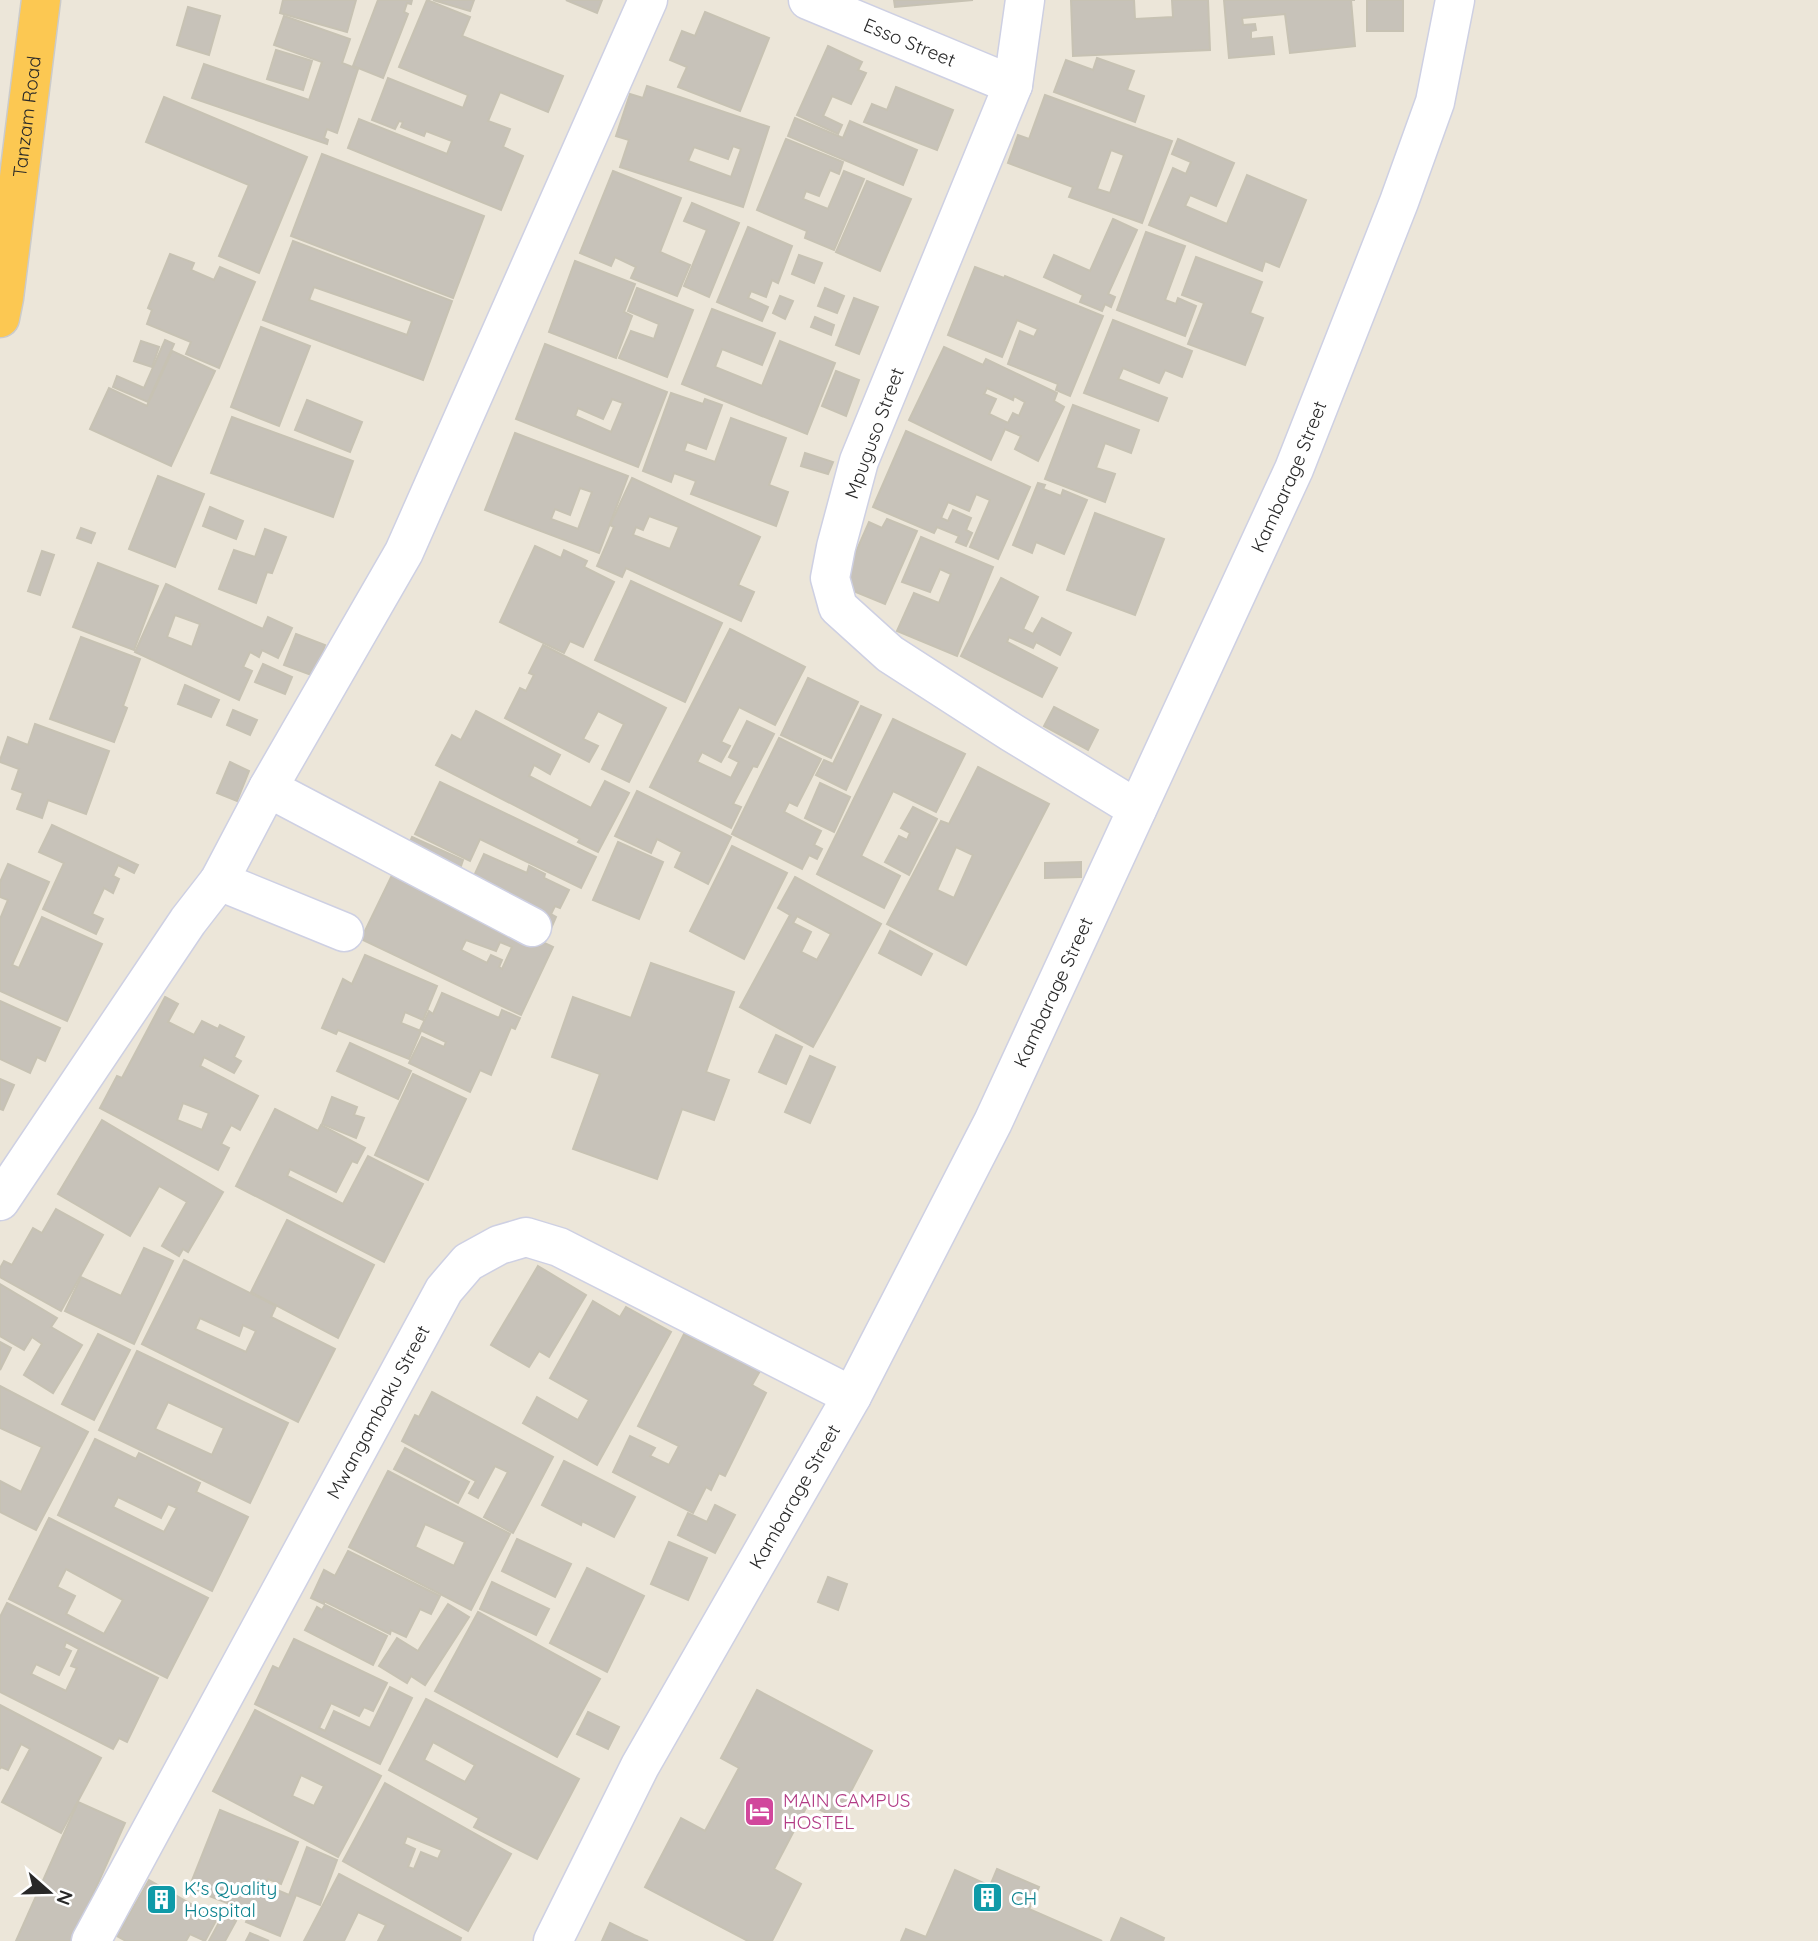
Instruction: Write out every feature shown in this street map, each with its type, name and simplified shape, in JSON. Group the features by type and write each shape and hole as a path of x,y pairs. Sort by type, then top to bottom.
{"highway":[{"name":"Tanzam Road","path":"0,318 41,0"}],"street":[{"path":"0,1201 188,921 219,881 268,788 404,552 648,0"},
{"name":"Esso Street","path":"808,0 1013,85"},
{"name":"Mpuguso Street","path":"1025,0 1013,85 859,461 830,578 838,607 890,654 1137,809"},
{"name":"Kambarage Street","path":"553,1941 640,1766 852,1396 993,1122 1294,469 1435,103 1455,0"},
{"path":"268,788 532,927"},
{"path":"219,881 344,932"},
{"name":"Mwangambaku Street","path":"91,1941 444,1290 468,1262 499,1245 526,1237 559,1247 852,1396"}],"building":[{"path":"283,0 356,0 347,32 280,13"},
{"path":"378,0 412,0 411,4 407,3 404,12 408,14 383,78 353,66"},
{"path":"427,0 470,17 462,36 563,76 548,112 500,92 488,121 510,129 503,147 523,156 501,210 348,148 359,119 447,154 452,141 426,131 424,136 401,127 403,122 399,121 395,129 372,120 388,78 463,108 468,95 399,67"},
{"path":"433,0 474,0 470,11"},
{"path":"566,0 602,0 597,13"},
{"path":"894,0 973,0 895,7"},
{"path":"1071,0 1134,0 1135,19 1173,17 1172,0 1208,0 1210,50 1073,56"},
{"path":"1224,0 1351,0 1355,46 1290,53 1285,14 1242,18 1243,25 1255,24 1256,30 1251,31 1251,39 1272,37 1274,54 1229,58"},
{"path":"1367,0 1403,0 1403,31 1367,31"},
{"path":"188,7 220,16 209,55 177,45"},
{"path":"705,12 769,38 740,111 678,87 687,67 670,60 682,31 695,36"},
{"path":"284,16 350,39 342,63 358,69 337,133 327,129 324,138 328,140 327,144 192,98 204,64 309,100 322,62 274,45"},
{"path":"828,46 862,62 858,70 866,73 851,104 832,96 823,116 842,125 838,134 797,115"},
{"path":"276,50 312,61 303,90 267,79"},
{"path":"1097,58 1134,71 1127,90 1144,96 1135,122 1054,92 1066,60 1093,70"},
{"path":"647,86 769,127 743,207 620,167 629,140 616,136 630,94 643,98","holes":["733,146 741,149 731,177 688,161 694,147 728,159"]},
{"path":"896,87 953,110 937,150 864,122 872,104 887,110"},
{"path":"1045,95 1172,141 1142,223 1069,197 1073,187 1008,163 1018,135 1029,139","holes":["1111,150 1124,155 1110,193 1097,189"]},
{"path":"164,97 307,157 259,273 219,256 249,185 146,142"},
{"path":"795,118 843,138 850,121 917,150 903,185 788,136"},
{"path":"786,139 843,162 839,174 830,170 819,196 806,191 803,199 828,209 844,171 864,179 834,250 805,238 807,231 757,210"},
{"path":"1178,139 1234,163 1216,206 1190,195 1185,206 1227,224 1247,175 1306,200 1279,267 1265,261 1262,271 1149,225 1173,168 1186,174 1191,162 1172,154"},
{"path":"322,154 484,216 453,298 291,236"},
{"path":"613,171 681,198 660,252 690,265 677,296 631,278 636,267 615,257 611,266 580,253"},
{"path":"867,181 911,199 880,271 836,252"},
{"path":"692,203 739,223 709,297 684,286 707,230 684,221"},
{"path":"1113,219 1137,230 1108,294 1115,297 1111,307 1105,304 1102,311 1080,302 1083,295 1044,277 1054,255 1090,271"},
{"path":"748,227 792,246 778,283 772,280 766,297 751,291 748,298 768,307 762,321 717,302"},
{"path":"1146,232 1185,246 1165,300 1176,304 1178,298 1196,306 1185,336 1117,310"},
{"path":"293,241 452,301 423,380 263,320","holes":["314,287 412,321 407,335 309,300"]},
{"path":"170,254 194,263 191,270 214,280 220,267 255,282 219,368 186,354 191,342 147,324 152,310 148,308"},
{"path":"799,255 822,263 814,283 792,274"},
{"path":"1196,257 1262,282 1250,313 1263,318 1245,365 1188,344 1204,303 1182,295"},
{"path":"575,261 635,284 624,312 632,316 616,358 549,332"},
{"path":"975,267 1004,278 1005,276 1103,316 1070,396 1056,390 1058,384 1008,364 1020,331 1034,337 1038,329 1017,320 1002,357 948,335"},
{"path":"637,288 693,310 667,377 619,358 631,331 654,339 659,324 628,311"},
{"path":"825,288 844,296 837,313 818,306"},
{"path":"780,296 793,301 785,319 773,313"},
{"path":"854,298 878,307 859,354 836,345"},
{"path":"712,309 775,333 762,365 722,349 715,367 762,386 780,341 835,363 807,434 682,384"},
{"path":"815,317 834,325 831,335 811,327"},
{"path":"1113,320 1192,351 1182,377 1165,370 1159,383 1123,368 1118,379 1167,398 1158,421 1084,393"},
{"path":"261,327 310,346 279,426 231,407"},
{"path":"165,340 174,344 148,402 113,387 117,376 144,388"},
{"path":"141,341 159,347 152,367 134,361"},
{"path":"545,344 667,392 638,467 516,419","holes":["612,399 623,403 611,432 575,416 578,408 603,419"]},
{"path":"944,347 983,365 986,359 1057,393 1054,401 1064,407 1038,461 1015,449 1021,436 1005,429 991,460 909,420","holes":["987,388 1013,400 1014,396 1025,402 1019,416 1013,413 1008,423 989,414 996,399 984,394"]},
{"path":"172,351 215,371 171,466 90,429 109,388 147,406"},
{"path":"836,371 859,380 846,416 822,406"},
{"path":"671,393 703,404 705,399 722,405 706,449 687,442 684,451 715,462 731,418 786,438 769,485 788,492 776,526 691,494 696,481 674,473 671,482 643,471"},
{"path":"307,400 362,422 350,452 295,430"},
{"path":"1073,405 1139,430 1131,453 1105,443 1096,468 1115,474 1105,502 1045,479"},
{"path":"232,417 353,461 333,517 211,473"},
{"path":"906,431 1030,487 998,559 970,547 990,500 976,494 969,511 948,502 941,518 948,521 953,510 971,518 966,530 972,533 966,546 956,542 959,536 937,527 934,533 873,507"},
{"path":"515,433 628,476 599,553 485,510","holes":["580,488 592,492 578,529 551,519 555,509 570,515"]},
{"path":"805,453 833,462 828,474 801,466"},
{"path":"158,476 204,494 175,567 129,549"},
{"path":"632,478 760,537 738,585 754,592 741,621 626,568 622,577 597,566 614,527 610,525","holes":["649,516 679,527 670,549 633,535 636,527 643,530"]},
{"path":"1038,483 1045,485 1043,489 1061,496 1063,490 1087,500 1064,554 1036,542 1032,553 1013,545"},
{"path":"210,507 243,521 236,539 203,526"},
{"path":"1095,513 1164,539 1135,615 1067,590"},
{"path":"887,519 917,531 885,604 841,586 869,522 882,528"},
{"path":"81,528 95,533 91,543 77,538"},
{"path":"265,529 286,537 272,573 267,572 256,603 219,589 234,550 255,557"},
{"path":"921,537 993,567 957,656 897,631 914,593 939,603 951,574 940,569 930,592 902,582"},
{"path":"535,546 561,558 564,550 587,561 584,567 614,582 583,647 570,641 564,653 500,622"},
{"path":"42,551 54,555 40,595 28,591"},
{"path":"98,563 158,586 134,650 73,627"},
{"path":"1001,578 1038,597 1023,629 1033,634 1042,618 1071,633 1060,655 1036,642 1033,648 1009,637 1007,642 1057,668 1042,697 961,656"},
{"path":"631,581 722,623 685,702 595,660"},
{"path":"166,584 263,629 268,617 292,628 278,658 262,650 259,657 250,652 243,667 252,671 239,700 135,652","holes":["175,615 200,624 192,647 167,637"]},
{"path":"730,629 805,667 775,725 739,707 721,742 730,746 721,762 702,752 697,762 731,778 739,762 729,757 747,721 774,734 733,804 741,807 731,828 650,787"},
{"path":"296,634 325,645 314,676 284,665"},
{"path":"81,637 140,659 123,706 127,708 114,742 50,719"},
{"path":"543,645 666,708 629,782 602,769 624,724 598,711 583,739 598,746 589,762 505,718 520,688 526,691 534,675 529,673"},
{"path":"263,664 292,677 285,694 255,682"},
{"path":"808,678 858,702 831,758 781,735"},
{"path":"185,685 219,700 211,717 178,704"},
{"path":"861,706 881,715 846,790 816,775 824,760 833,764"},
{"path":"1054,707 1098,730 1088,750 1044,726"},
{"path":"233,710 257,720 250,735 227,725"},
{"path":"476,711 560,755 550,774 534,765 529,776 591,808 605,781 629,793 598,852 578,842 580,839 436,765 452,735 461,740"},
{"path":"893,719 965,754 936,812 893,791 861,856 900,876 884,908 817,874"},
{"path":"35,724 109,751 86,814 48,800 42,818 17,809 23,793 12,789 19,769 0,760 8,737 28,745"},
{"path":"779,738 821,759 797,806 789,802 784,812 821,831 814,845 822,849 817,859 809,855 802,869 732,834"},
{"path":"230,762 249,771 237,801 217,793"},
{"path":"978,767 1049,804 966,965 887,924 941,821 949,824","holes":["956,847 973,855 954,898 937,890"]},
{"path":"440,782 596,857 581,888 480,839 470,861 415,834"},
{"path":"820,783 850,797 834,832 805,818"},
{"path":"637,791 731,837 708,884 675,867 682,852 657,839 651,853 615,836"},
{"path":"913,807 937,819 909,875 885,862 899,836 907,840 910,833 901,828"},
{"path":"52,825 138,865 134,873 118,865 113,876 119,879 113,893 104,888 92,914 103,919 96,934 43,909 64,863 39,852"},
{"path":"412,837 463,860 460,869 474,876 484,854 527,873 529,866 545,874 544,878 569,890 560,908 555,906 551,914 556,917 546,940 403,858"},
{"path":"618,842 663,862 639,919 593,900"},
{"path":"732,846 787,873 744,959 690,931"},
{"path":"1081,862 1081,877 1045,878 1045,863"},
{"path":"8,864 49,882 12,965 19,968 42,917 102,944 67,1021 0,991 0,919 8,900 0,897 0,882"},
{"path":"394,871 553,947 521,1015 361,939","holes":["466,940 496,951 500,942 512,947 502,969 499,967 502,960 491,955 487,963 461,950"]},
{"path":"795,877 881,924 813,1047 740,1007 790,915 778,908","holes":["797,916 831,934 817,960 801,952 811,932 793,923"]},
{"path":"890,931 932,954 921,975 879,953"},
{"path":"365,955 437,986 423,1020 405,1012 401,1023 421,1031 409,1059 338,1030 336,1034 322,1028 343,979 352,984"},
{"path":"651,963 734,992 706,1072 729,1080 714,1120 682,1109 657,1179 573,1149 600,1074 552,1057 573,997 631,1018"},
{"path":"442,993 499,1018 502,1010 520,1018 515,1029 511,1027 491,1075 480,1070 470,1092 409,1063 422,1037 444,1047 446,1042 420,1030 429,1011 433,1014"},
{"path":"165,997 178,1004 168,1022 194,1035 202,1021 218,1029 220,1025 244,1037 234,1057 241,1061 234,1073 204,1057 200,1066 258,1096 240,1130 231,1125 221,1144 229,1148 218,1170 100,1108 117,1076 122,1078","holes":["183,1103 209,1113 202,1130 177,1120"]},
{"path":"0,1001 60,1028 45,1061 37,1057 30,1073 0,1059"},
{"path":"776,1035 802,1047 786,1084 759,1072"},
{"path":"350,1043 411,1071 398,1099 337,1071"},
{"path":"810,1056 835,1067 810,1123 785,1112"},
{"path":"413,1074 466,1099 428,1180 375,1155"},
{"path":"0,1079 14,1085 3,1110 0,1109"},
{"path":"332,1097 357,1107 354,1115 364,1118 356,1138 322,1124"},
{"path":"275,1109 318,1131 321,1125 365,1148 357,1163 352,1161 336,1192 290,1169 287,1176 343,1204 368,1156 423,1184 384,1262 236,1186"},
{"path":"102,1120 223,1192 188,1252 183,1249 179,1256 162,1246 187,1202 159,1186 130,1236 58,1194"},
{"path":"56,1209 103,1235 61,1311 0,1277 0,1268 4,1261 12,1265 33,1228 42,1233"},
{"path":"287,1220 374,1265 338,1338 251,1292"},
{"path":"144,1248 173,1261 134,1344 65,1311 81,1277 121,1296"},
{"path":"184,1260 276,1306 271,1317 335,1349 298,1422 142,1344","holes":["200,1318 239,1336 243,1325 256,1331 246,1352 195,1329"]},
{"path":"538,1266 586,1295 549,1357 539,1351 529,1367 491,1345"},
{"path":"0,1284 57,1318 51,1327 82,1345 53,1393 24,1375 42,1344 32,1337 24,1350 0,1336"},
{"path":"593,1301 620,1317 626,1307 671,1332 597,1465 523,1423 537,1397 578,1420 589,1400 550,1378"},
{"path":"98,1334 130,1350 94,1420 62,1404"},
{"path":"684,1334 760,1371 752,1385 766,1393 725,1476 719,1473 711,1490 706,1487 693,1513 613,1472 630,1436 655,1448 650,1456 669,1465 679,1446 638,1426"},
{"path":"0,1342 11,1348 0,1370"},
{"path":"137,1351 288,1423 250,1503 99,1430","holes":["168,1402 224,1428 212,1455 155,1429"]},
{"path":"0,1386 88,1432 36,1530 0,1512 0,1481 21,1492 42,1447 0,1428"},
{"path":"432,1392 553,1457 513,1533 484,1517 508,1472 495,1466 478,1498 469,1493 476,1481 402,1441 415,1415 419,1417"},
{"path":"95,1439 136,1459 139,1453 200,1483 196,1492 248,1517 212,1591 58,1515","holes":["118,1497 161,1518 168,1504 177,1508 164,1532 113,1507"]},
{"path":"405,1448 469,1482 458,1503 394,1469"},
{"path":"564,1461 635,1497 614,1537 582,1521 581,1525 542,1505"},
{"path":"388,1471 510,1534 471,1610 349,1547","holes":["425,1524 465,1542 454,1566 415,1547"]},
{"path":"715,1505 735,1515 715,1553 678,1535 688,1513 707,1522"},
{"path":"49,1518 208,1598 167,1678 9,1599","holes":["66,1569 123,1600 104,1634 66,1614 75,1596 57,1587"]},
{"path":"517,1539 571,1564 555,1597 502,1571"},
{"path":"669,1542 707,1558 688,1600 651,1584"},
{"path":"348,1551 440,1596 431,1614 420,1609 406,1637 391,1630 390,1634 324,1601 324,1604 311,1598 324,1570 335,1576"},
{"path":"587,1568 644,1596 607,1672 550,1643"},
{"path":"828,1577 847,1584 838,1610 818,1602"},
{"path":"492,1582 549,1609 536,1635 480,1609"},
{"path":"7,1603 158,1678 127,1742 119,1738 113,1749 0,1692 0,1617","holes":["66,1642 79,1649 71,1666 77,1668 66,1691 31,1674 36,1664 59,1675 71,1651 64,1648"]},
{"path":"448,1604 469,1617 425,1685 411,1676 407,1683 379,1666 397,1638 418,1651"},
{"path":"325,1605 387,1636 373,1665 305,1630 317,1607 322,1610"},
{"path":"478,1612 600,1679 557,1757 435,1691"},
{"path":"294,1639 387,1683 373,1711 364,1707 359,1716 331,1703 319,1728 325,1731 334,1711 370,1728 390,1687 412,1698 380,1764 255,1704 273,1666 279,1669"},
{"name":"MAIN CAMPUS HOSTEL","path":"757,1690 872,1751 837,1818 808,1804 774,1869 801,1884 772,1941 748,1941 645,1887 681,1818 705,1831 739,1768 721,1758"},
{"path":"426,1699 579,1779 537,1859 474,1827 479,1818 389,1770","holes":["433,1742 475,1765 465,1782 424,1760"]},
{"path":"0,1705 101,1758 61,1833 2,1802 30,1749 21,1744 8,1770 1,1767 0,1769"},
{"path":"255,1710 381,1776 338,1857 213,1791","holes":["301,1775 324,1786 314,1806 292,1796"]},
{"path":"588,1712 619,1727 608,1749 577,1734"},
{"path":"385,1783 511,1854 468,1931 343,1861","holes":["407,1836 442,1850 438,1859 421,1852 414,1869 408,1867 415,1849 404,1844"]},
{"path":"78,1802 125,1823 72,1941 16,1941"},
{"path":"220,1810 298,1842 281,1884 268,1879 265,1885 289,1895 307,1847 337,1860 320,1905 296,1895 280,1936 246,1922 250,1912 189,1888"},
{"name":"CH","path":"997,1869 1039,1887 1029,1909 1102,1941 901,1941 906,1929 926,1937 955,1870 990,1886"},
{"path":"339,1874 461,1938 460,1941 378,1941 386,1925 358,1912 344,1941 304,1941"},
{"name":"K's Quality Hospital","path":"149,1880 217,1919 205,1941 190,1934 186,1941 126,1941 117,1936"},
{"path":"223,1915 236,1921 225,1941 209,1941"},
{"path":"1121,1918 1164,1938 1163,1941 1111,1941"},
{"path":"610,1923 634,1935 648,1941 602,1941"},
{"path":"250,1933 269,1941 246,1941"}],"place":[{"name":"MAIN CAMPUS HOSTEL","path":"760,1811"},
{"name":"CH","path":"988,1898"},
{"name":"K's Quality Hospital","path":"161,1899"}]}
